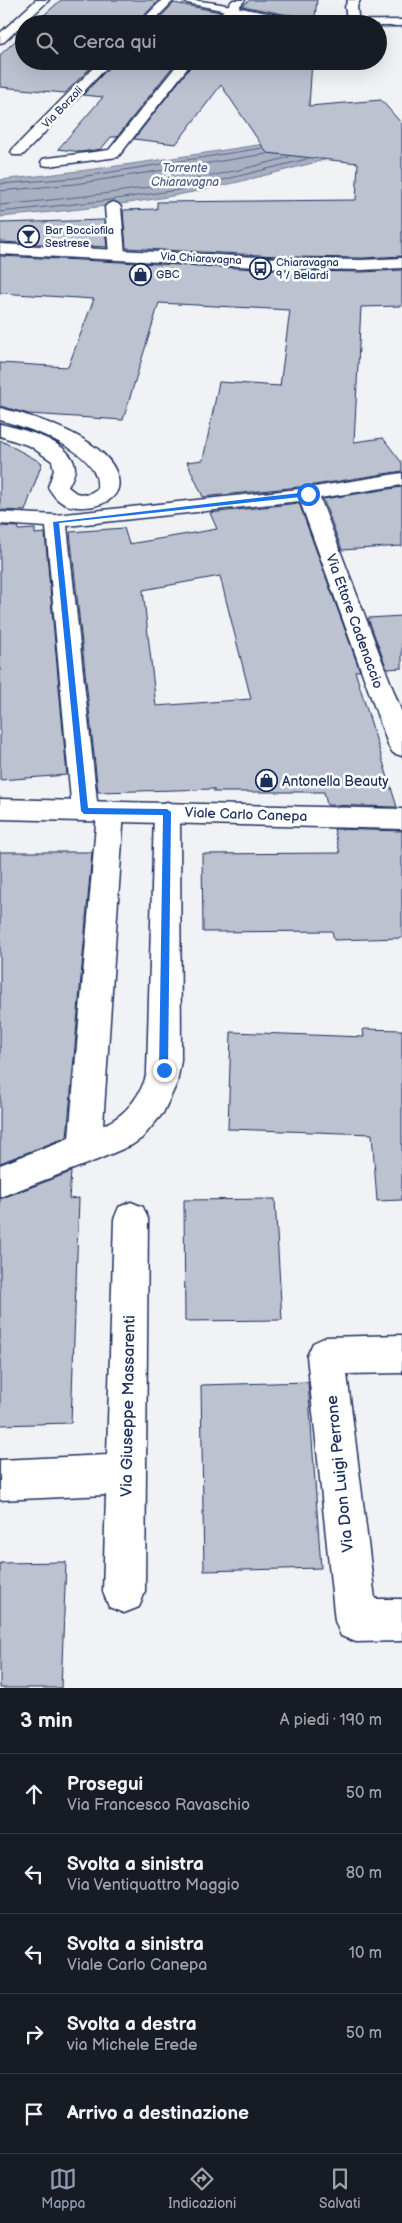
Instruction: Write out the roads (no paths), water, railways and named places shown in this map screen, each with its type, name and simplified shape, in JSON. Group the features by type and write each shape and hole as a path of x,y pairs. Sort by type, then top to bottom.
{"street":[{"path":"26,15 42,0"},
{"path":"153,15 168,0"},
{"path":"187,0 259,15"},
{"path":"224,15 239,0"},
{"path":"352,15 351,7 354,0"},
{"path":"387,23 402,23"},
{"path":"0,40 15,26"},
{"name":"Via Borzoli","path":"18,152 98,70"},
{"path":"48,162 113,154 180,70"},
{"path":"114,208 117,254"},
{"name":"Via Chiaravagna","path":"0,249 298,264 362,265 402,263"},
{"path":"0,414 46,429 87,452 107,475 107,491 92,501 77,501 64,496 58,487 65,466 61,458 32,440 0,430"},
{"path":"0,518 56,522 308,494 402,479"},
{"name":"Via Ettore Cadenaccio","path":"308,494 402,747"},
{"path":"56,522 98,811 85,1149"},
{"name":"Viale Carlo Canepa","path":"0,809 402,819"},
{"path":"0,1181 109,1140 131,1127 147,1112 158,1093 162,1082 165,1042 167,812"},
{"name":"Via Giuseppe Massarenti","path":"124,1592 131,1219"},
{"name":"Via Don Luigi Perrone","path":"402,1354 326,1356 356,1621 402,1620"},
{"path":"0,1480 126,1474"}],"water":[{"name":"Torrente Chiaravagna","path":"373,128 359,151 234,183 145,201 0,217 0,180 140,163"}],"place":[{"name":"Bar Bocciofila Sestrese","path":"29,236"},
{"name":"Chiaravagna 9 / Belardi","path":"260,268"},
{"name":"GBC","path":"140,274"},
{"name":"Antonella Beauty","path":"266,781"}]}
